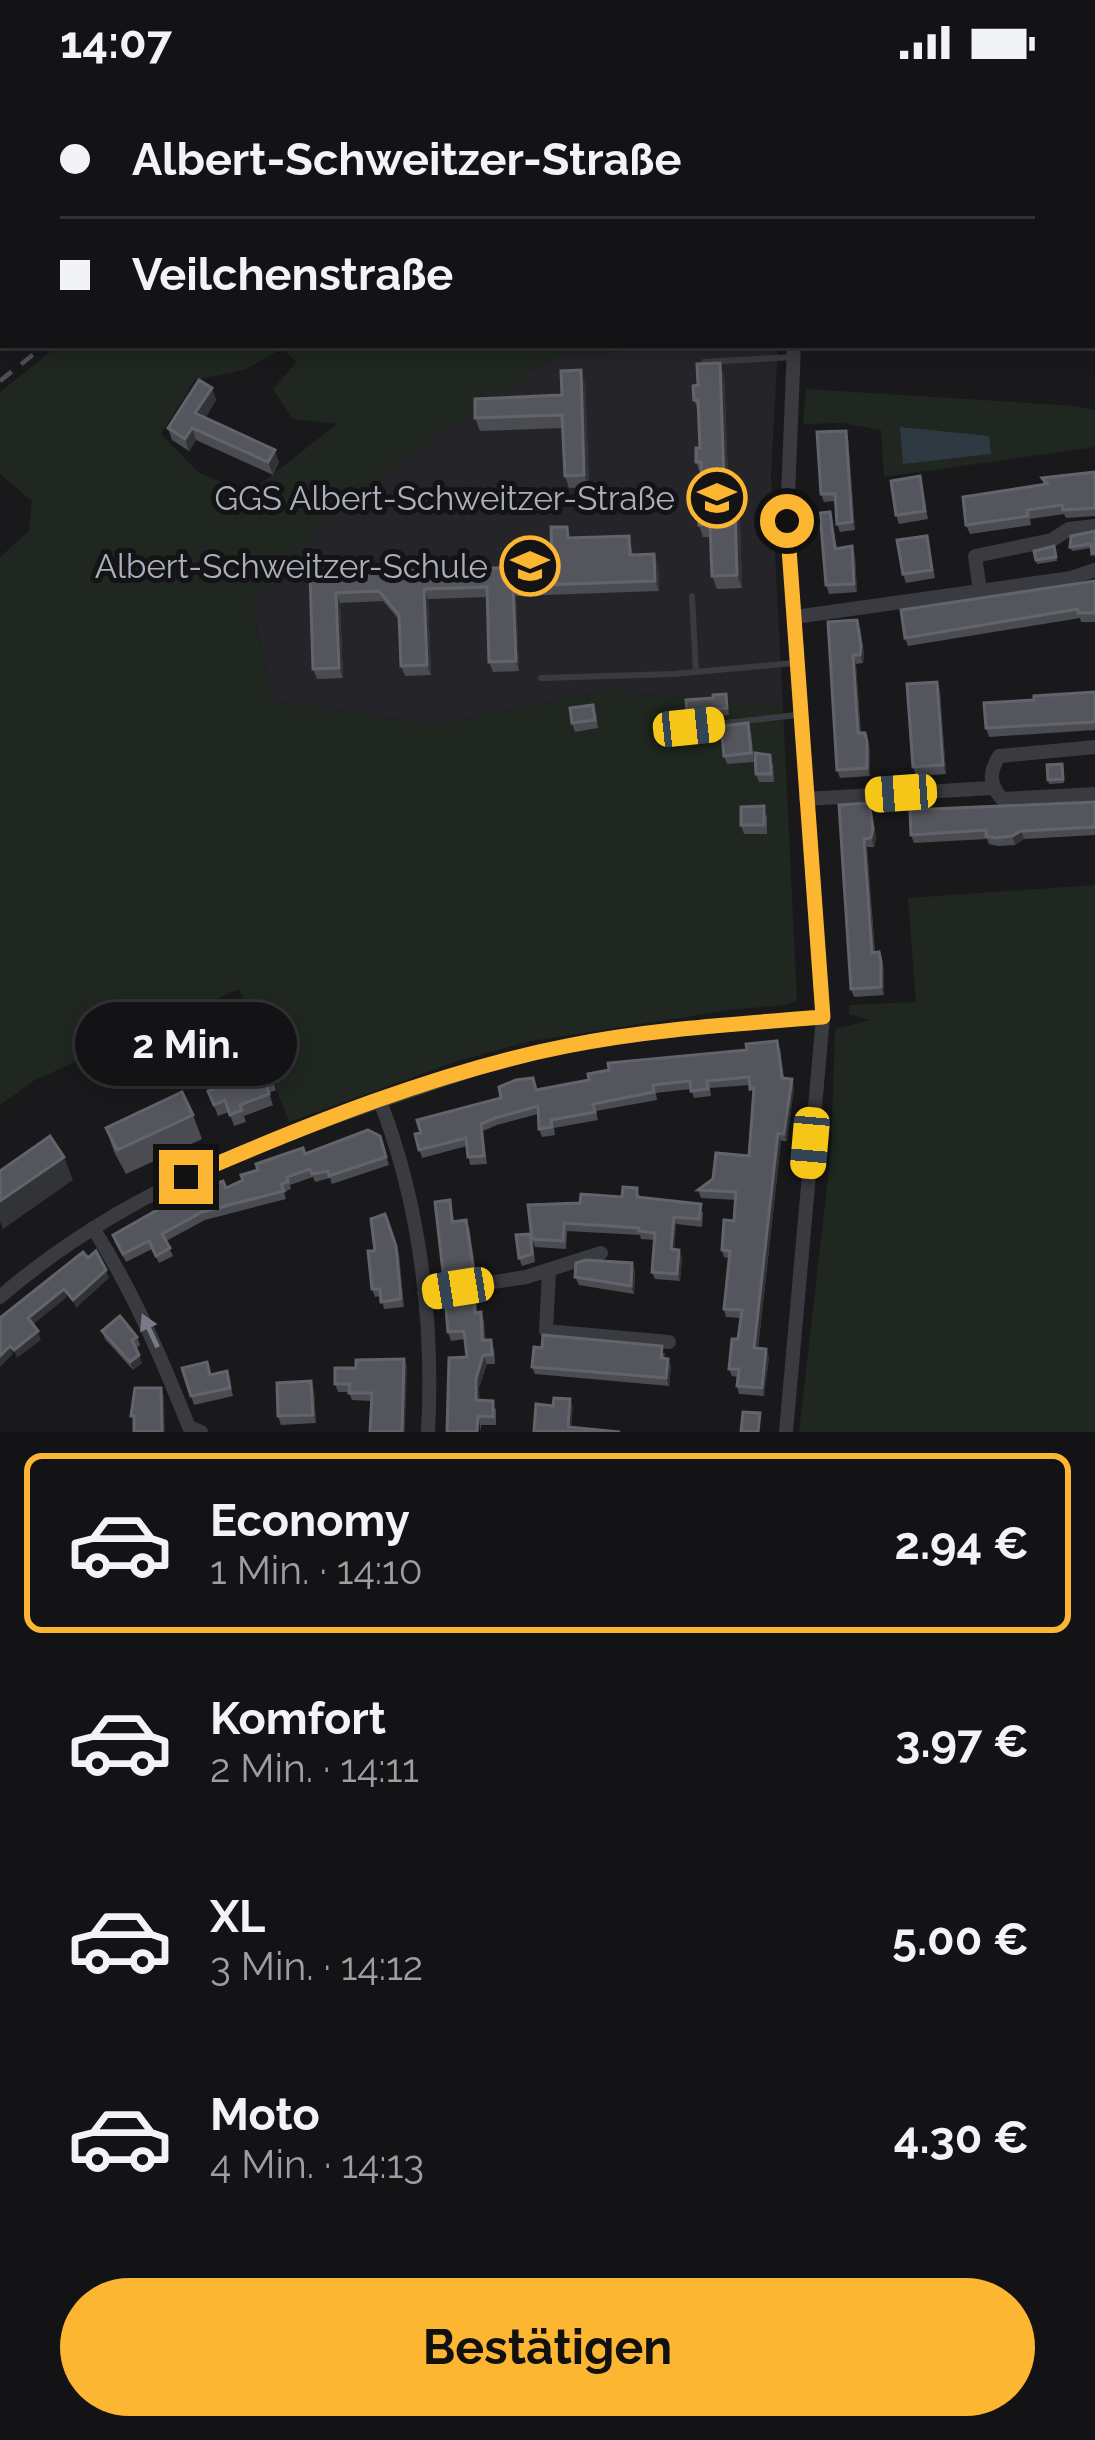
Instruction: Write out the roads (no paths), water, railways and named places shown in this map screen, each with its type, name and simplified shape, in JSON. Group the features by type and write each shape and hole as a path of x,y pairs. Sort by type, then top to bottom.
{"street":[{"path":"786,1432 823,1017 787,521 793,351"},
{"path":"980,591 976,556 1095,526"},
{"path":"795,617 1071,578 1095,570"},
{"path":"1095,747 999,756 991,770 992,788 1002,799 1095,794"},
{"path":"806,799 992,788"},
{"path":"0,1297 148,1193 380,1101 566,1046 823,1017"},
{"path":"380,1101 404,1174 424,1293 428,1432"},
{"path":"93,1228 138,1305 189,1427 201,1432"},
{"path":"424,1293 549,1271 601,1253"},
{"path":"549,1271 546,1330 669,1342"}],"lane":[{"path":"704,362 793,351"},
{"path":"692,596 696,672"},
{"path":"541,678 797,663"},
{"path":"679,740 689,727 801,715"}],"railway":[{"path":"0,381 41,348"}],"place":[{"name":"GGS Albert-Schweitzer-Straße","path":"717,498"},
{"name":"Albert-Schweitzer-Schule","path":"530,566"}]}
